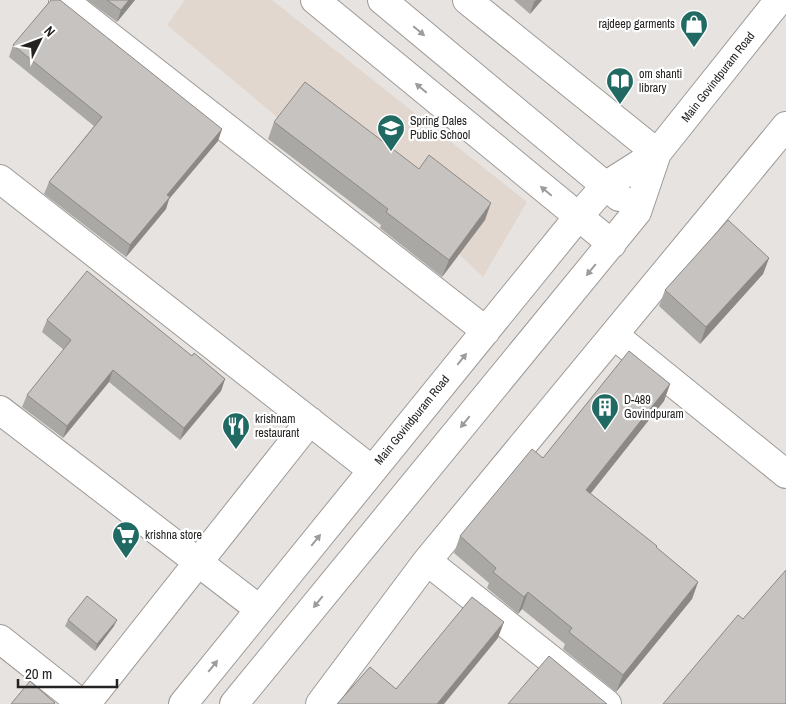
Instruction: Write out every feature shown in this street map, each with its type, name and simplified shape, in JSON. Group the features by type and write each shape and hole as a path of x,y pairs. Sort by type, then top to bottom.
{"street":[{"path":"64,0 486,331"},
{"path":"315,0 612,244"},
{"path":"382,0 637,212"},
{"path":"467,0 657,153"},
{"name":"Main Govindpuram Road","path":"234,704 637,212 657,153 770,3"},
{"path":"320,704 427,561 786,126"},
{"name":"Main Govindpuram Road","path":"183,704 578,217 605,186 657,153"},
{"path":"0,179 372,470"},
{"path":"614,335 786,474"},
{"path":"0,410 259,609"},
{"path":"86,704 310,421"},
{"path":"427,561 607,704"},
{"path":"0,639 82,704"}],"shaded area":[{"name":"Spring Dales Public School","path":"185,0 272,0 527,202 483,277 440,236 365,191 167,25"}],"building":[{"path":"51,0 60,0 222,129 167,195 170,197 130,245 49,182 102,117 13,45"},
{"path":"107,0 129,0 121,10"},
{"path":"305,82 419,169 429,155 491,203 449,260 386,212 388,209 274,122"},
{"path":"728,220 769,258 706,327 665,290"},
{"path":"87,271 192,356 194,353 225,379 184,428 113,370 67,426 27,395 71,340 47,320"},
{"path":"629,351 670,384 586,490 657,546 698,582 623,675 569,632 572,628 528,592 524,597 493,572 496,568 460,536 532,449 543,458"},
{"path":"786,570 786,704 663,704 738,615 743,619"},
{"path":"87,596 117,620 97,644 68,620"},
{"path":"472,597 504,622 437,704 337,704 370,667 396,689"},
{"path":"549,656 607,704 508,704"},
{"path":"30,681 55,703 11,704"}],"place":[{"name":"rajdeep garments","path":"694,48"},
{"name":"om shanti library","path":"620,105"},
{"name":"Spring Dales Public School","path":"391,152"},
{"name":"D-489 Govindpuram","path":"605,431"},
{"name":"krishnam restaurant","path":"236,450"},
{"name":"krishna store","path":"126,559"}]}
